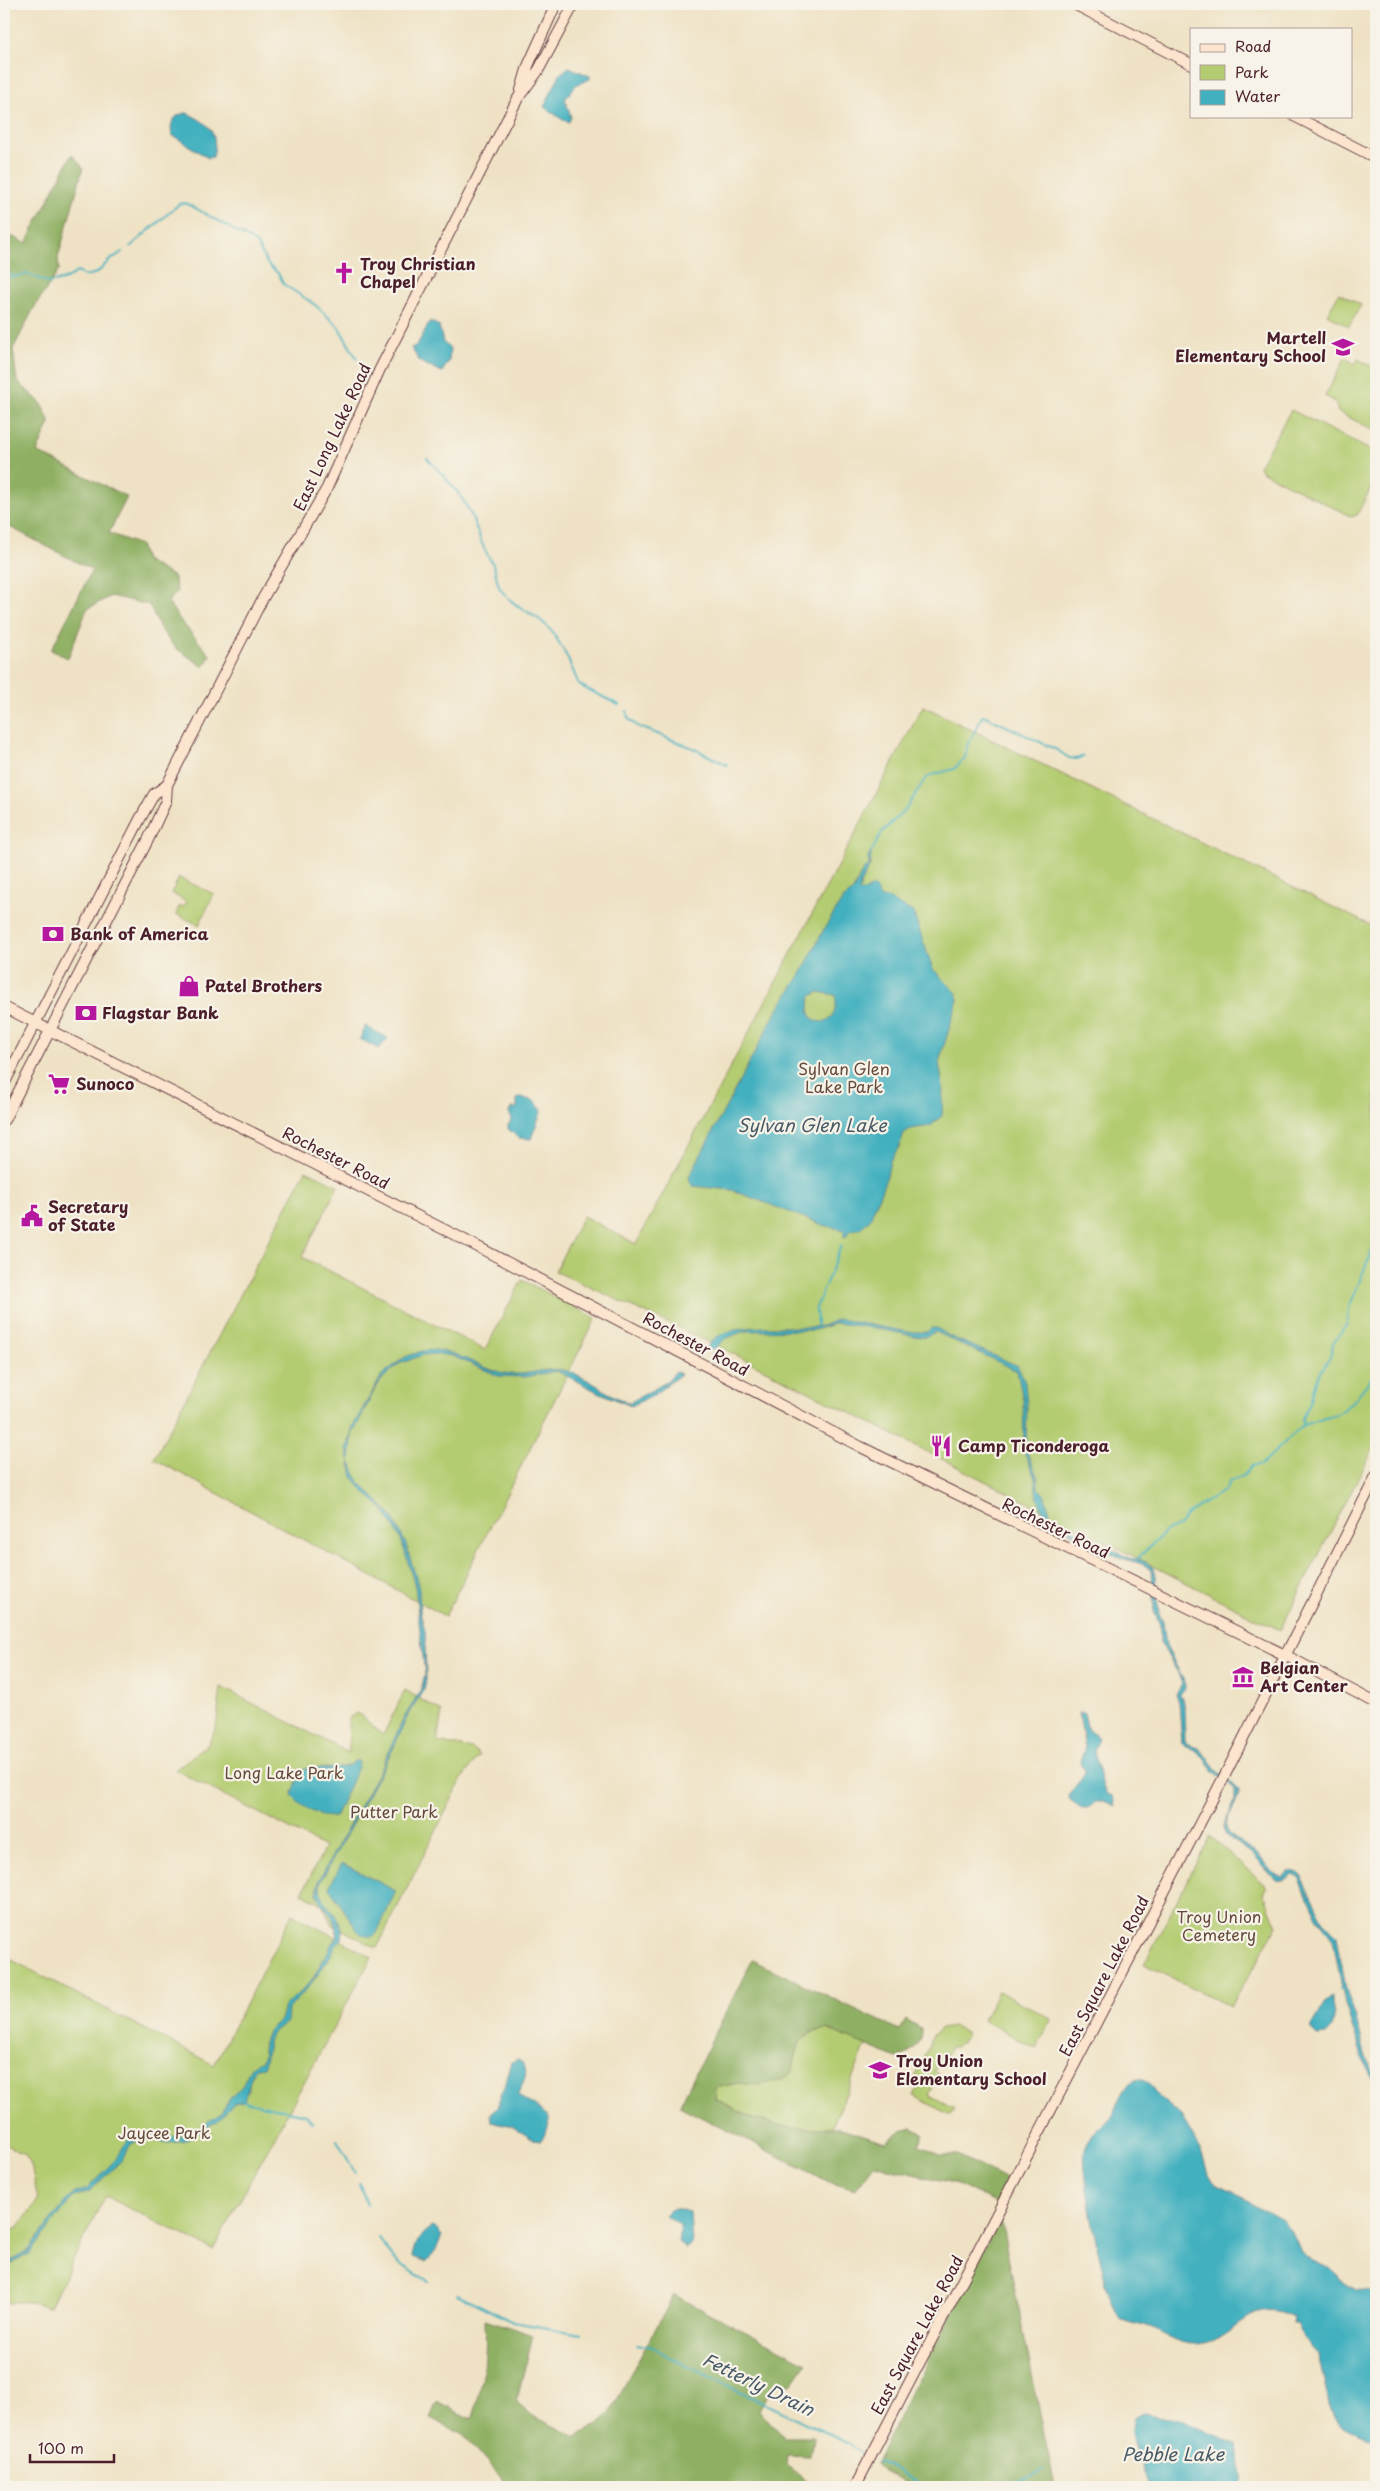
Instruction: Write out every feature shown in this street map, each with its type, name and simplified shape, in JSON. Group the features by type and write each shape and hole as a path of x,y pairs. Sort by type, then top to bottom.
{"main road":[{"name":"East Long Lake Road","path":"518,98 528,66 556,4"},
{"path":"554,41 549,41 546,37 561,4"},
{"name":"East Long Lake Road","path":"4,1120 145,845 166,801 167,786 263,598 327,488 380,369 518,98 538,71 574,4"},
{"path":"1074,4 1190,63"},
{"path":"1298,118 1376,158"},
{"name":"East Long Lake Road","path":"4,1084 133,832 154,794 167,786"},
{"path":"133,832 143,836 145,845"},
{"path":"55,984 59,994 67,997"},
{"name":"Rochester Road","path":"4,1007 457,1236 860,1447 1285,1655 1376,1703"},
{"path":"16,1061 23,1060 30,1068"},
{"name":"East Square Lake Road","path":"855,2487 1227,1771 1376,1476"}],"green space":[{"path":"72,154 83,168 58,258 59,270 34,308 13,349 17,381 42,404 50,423 37,452 127,497 109,533 140,545 145,560 174,577 177,592 168,602 180,620 210,655 204,667 174,647 160,628 149,605 111,596 87,609 68,658 51,650 92,570 4,524 4,233 26,243"},
{"path":"1339,293 1361,305 1349,327 1327,314"},
{"path":"1345,358 1355,364 1358,359 1376,369 1376,431 1338,412 1335,402 1325,396"},
{"path":"1291,410 1376,453 1376,478 1357,515 1352,517 1261,471 1259,466"},
{"name":"Sylvan Glen Lake Park","path":"923,706 1376,928 1376,1444 1280,1630 1252,1618 1242,1611 724,1349 555,1271 583,1216 636,1244"},
{"path":"179,878 214,894 199,925 176,914 179,907 184,906 187,902 171,893"},
{"path":"306,1170 338,1186 302,1257 485,1350 522,1280 596,1318 445,1616 154,1459"},
{"path":"221,1687 349,1753 348,1718 358,1713 383,1735 405,1690 442,1712 437,1742 472,1749 480,1755 463,1777 377,1948 333,1925 322,1904 302,1893 325,1847 175,1770 208,1744 216,1728"},
{"name":"Troy Union Cemetery","path":"1210,1836 1267,1887 1264,1894 1277,1926 1231,2007 1144,1964"},
{"name":"Jaycee Park","path":"292,1914 372,1957 213,2250 105,2196 49,2308 27,2302 4,2304 4,2231 17,2229 38,2200 31,2165 25,2155 4,2144 4,1956 214,2065"},
{"path":"752,1960 899,2030 906,2019 921,2028 920,2039 911,2051 897,2058 827,2029 809,2033 799,2043 792,2072 782,2080 761,2085 737,2083 716,2088 715,2099 754,2119 791,2128 841,2128 886,2142 902,2131 912,2128 924,2134 919,2145 940,2155 958,2155 1010,2182 998,2204 958,2184 874,2165 855,2190 829,2182 679,2106"},
{"path":"998,1991 1050,2018 1051,2020 1036,2049 983,2020"},
{"path":"953,2026 966,2033 966,2036 956,2047 950,2047 943,2066 937,2066 934,2072 939,2075 929,2095 954,2108 950,2115 914,2096 920,2084 915,2085 912,2080 929,2048 932,2036 941,2028"},
{"path":"827,2029 866,2045 832,2128 791,2128 754,2119 715,2099 716,2088 737,2083 761,2085 792,2072 798,2048 804,2038 809,2034"},
{"path":"1000,2217 1055,2487 913,2487 883,2472 875,2464"},
{"path":"674,2295 806,2363 791,2385 772,2385 759,2410 784,2437 813,2437 810,2456 787,2455 786,2465 815,2487 498,2487 503,2480 463,2434 430,2418 437,2402 472,2419 484,2370 486,2346 485,2319 533,2335 517,2400 527,2413 576,2437 597,2425 609,2414"}],"water":[{"path":"569,67 590,76 590,79 576,85 565,99 571,117 569,122 544,107 560,74"},
{"path":"187,113 206,124 213,134 213,157 208,158 172,135 171,127 173,120 179,115"},
{"path":"430,321 439,326 443,342 450,349 449,361 442,372 420,362 411,348 417,345"},
{"name":"Sylvan Glen Lake","path":"871,853 870,866 861,882 859,891 866,891 873,886 881,898 887,898 913,912 933,969 957,993 958,1000 939,1062 943,1087 942,1116 930,1126 911,1129 904,1133 899,1147 890,1161 887,1176 870,1219 861,1228 849,1231 846,1237 844,1237 844,1230 823,1225 732,1190 692,1186 689,1177 775,1014 801,974 824,929 843,899 853,891 863,870 869,866 868,857","holes":["819,992 835,995 836,1006 833,1015 828,1020 822,1022 811,1016 809,1008 811,996"]},
{"path":"365,1026 388,1038 379,1049 360,1039"},
{"path":"517,1099 533,1100 542,1110 531,1139 519,1138 508,1129 508,1125 512,1120 509,1112 512,1108 517,1108"},
{"path":"840,1319 908,1332 927,1332 931,1328 937,1328 949,1336 1016,1365 1021,1372 1025,1383 1027,1405 1026,1450 1037,1476 1038,1488 1044,1494 1052,1519 1131,1559 1143,1561 1154,1568 1159,1614 1163,1622 1166,1646 1185,1683 1185,1688 1180,1694 1184,1703 1185,1740 1187,1744 1199,1747 1216,1769 1239,1790 1237,1801 1226,1823 1228,1834 1256,1853 1275,1874 1283,1877 1287,1873 1296,1872 1301,1875 1324,1922 1337,1936 1346,1989 1365,2054 1376,2078 1376,2086 1363,2059 1345,2004 1333,1940 1317,1917 1299,1878 1293,1875 1283,1881 1276,1880 1251,1853 1225,1835 1223,1828 1235,1800 1235,1789 1213,1770 1199,1752 1182,1744 1179,1702 1176,1695 1182,1684 1178,1673 1160,1642 1160,1625 1154,1611 1151,1569 1142,1564 1121,1558 1045,1519 1036,1491 1035,1477 1024,1452 1023,1400 1017,1371 936,1332 924,1337 836,1323 815,1330 744,1331 725,1339 713,1350 707,1347 716,1338 728,1332 744,1328 822,1326"},
{"path":"436,1350 456,1355 503,1373 520,1374 554,1370 567,1371 583,1377 629,1403 668,1381 676,1371 681,1374 652,1396 631,1406 557,1371 525,1377 499,1376 452,1356 436,1354 423,1355 399,1364 382,1379 352,1435 350,1461 359,1482 392,1516 406,1544 419,1588 420,1611 425,1632 426,1680 424,1689 409,1713 393,1749 321,1881 320,1889 322,1896 340,1923 342,1939 311,1983 288,2009 287,2022 270,2036 263,2067 256,2068 253,2071 244,2101 234,2103 220,2119 185,2141 168,2143 146,2137 131,2144 122,2160 90,2191 74,2197 69,2202 30,2253 4,2269 4,2266 28,2251 65,2202 75,2193 87,2189 113,2162 128,2140 143,2134 178,2137 189,2134 220,2114 231,2097 242,2086 251,2066 262,2060 264,2054 262,2048 268,2031 280,2020 284,2006 301,1992 314,1977 336,1937 337,1931 334,1920 317,1894 319,1880 382,1766 404,1718 421,1689 425,1675 415,1586 401,1539 384,1510 361,1489 353,1477 347,1450 353,1426 382,1375 405,1357 422,1351"},
{"path":"1079,1713 1084,1713 1088,1730 1099,1738 1094,1750 1103,1787 1107,1794 1113,1796 1115,1806 1104,1801 1097,1801 1087,1809 1083,1809 1070,1800 1068,1795 1083,1777 1085,1771 1080,1762 1085,1747"},
{"path":"356,1760 359,1762 358,1767 335,1817 323,1816 311,1811 300,1804 292,1795 301,1772 305,1769 341,1768"},
{"path":"342,1863 396,1891 377,1933 372,1937 362,1935 357,1930 329,1887"},
{"path":"1332,1997 1333,2026 1326,2035 1317,2036 1311,2030 1312,2026 1326,2002"},
{"path":"518,2059 525,2067 526,2072 518,2095 544,2113 549,2123 547,2131 541,2140 532,2139 512,2126 491,2121 490,2114 497,2108 512,2062"},
{"path":"1139,2079 1148,2082 1159,2097 1181,2116 1201,2150 1208,2174 1215,2182 1282,2220 1291,2229 1301,2252 1320,2262 1339,2279 1356,2290 1376,2291 1376,2441 1342,2427 1336,2420 1330,2405 1318,2355 1310,2346 1297,2324 1292,2324 1293,2318 1276,2312 1263,2312 1252,2316 1221,2337 1209,2342 1194,2344 1174,2340 1150,2328 1122,2320 1116,2311 1102,2267 1090,2209 1084,2162 1085,2149 1093,2135 1111,2117 1126,2087 1130,2082"},
{"path":"675,2208 690,2212 692,2243 686,2248 678,2242 678,2224 665,2215"},
{"path":"434,2227 442,2236 435,2252 427,2262 413,2257 419,2239 426,2231"},
{"name":"Pebble Lake","path":"1144,2413 1183,2421 1238,2445 1242,2487 1148,2487 1133,2443 1131,2431 1134,2418"}],"waterway":[{"path":"4,4 11,6 23,4"},
{"path":"130,247 179,204 185,203 256,243 268,265 278,273 283,284 314,304 338,326 357,359"},
{"path":"4,266 12,277 28,274 49,283 66,279 77,272 85,276 97,273 122,252"},
{"path":"427,458 464,502 493,564 501,590 514,603 540,620 553,633 579,685 619,705"},
{"path":"627,711 628,718 637,726 693,748 727,765"},
{"path":"871,853 882,832 906,809 925,779 954,769 965,758 967,746 983,715 1057,750 1069,758 1077,759 1084,756"},
{"path":"1303,1425 1302,1418 1310,1403 1316,1380 1330,1357 1333,1343 1347,1324 1349,1308 1376,1240"},
{"path":"817,1325 816,1308 841,1246"},
{"path":"1138,1558 1166,1531 1180,1525 1186,1515 1225,1490 1229,1482 1243,1476 1252,1466 1262,1464 1303,1425 1335,1415 1345,1408 1355,1399 1376,1372"},
{"path":"244,2101 305,2115 313,2122"},
{"path":"337,2140 355,2173"},
{"path":"359,2183 367,2205"},
{"path":"379,2237 389,2253 400,2264 429,2281"},
{"name":"Fetterly Drain","path":"457,2294 513,2322 581,2334"},
{"name":"Fetterly Drain","path":"637,2344 653,2347 671,2358 849,2444 864,2456"},
{"name":"Fetterly Drain","path":"877,2461 925,2487"},
{"name":"Fetterly Drain","path":"1005,2487 1043,2470"}],"place":[{"name":"Troy Christian Chapel","path":"344,273"},
{"name":"Martell Elementary School","path":"1343,347"},
{"name":"Bank of America","path":"53,934"},
{"name":"Patel Brothers","path":"189,986"},
{"name":"Flagstar Bank","path":"86,1013"},
{"name":"Sunoco","path":"59,1084"},
{"name":"Secretary of State","path":"32,1216"},
{"name":"Camp Ticonderoga","path":"941,1446"},
{"name":"Belgian Art Center","path":"1243,1677"},
{"name":"Troy Union Elementary School","path":"880,2070"}],"park label":[{"name":"Long Lake Park","path":"284,1773"},
{"name":"Putter Park","path":"394,1812"}]}
